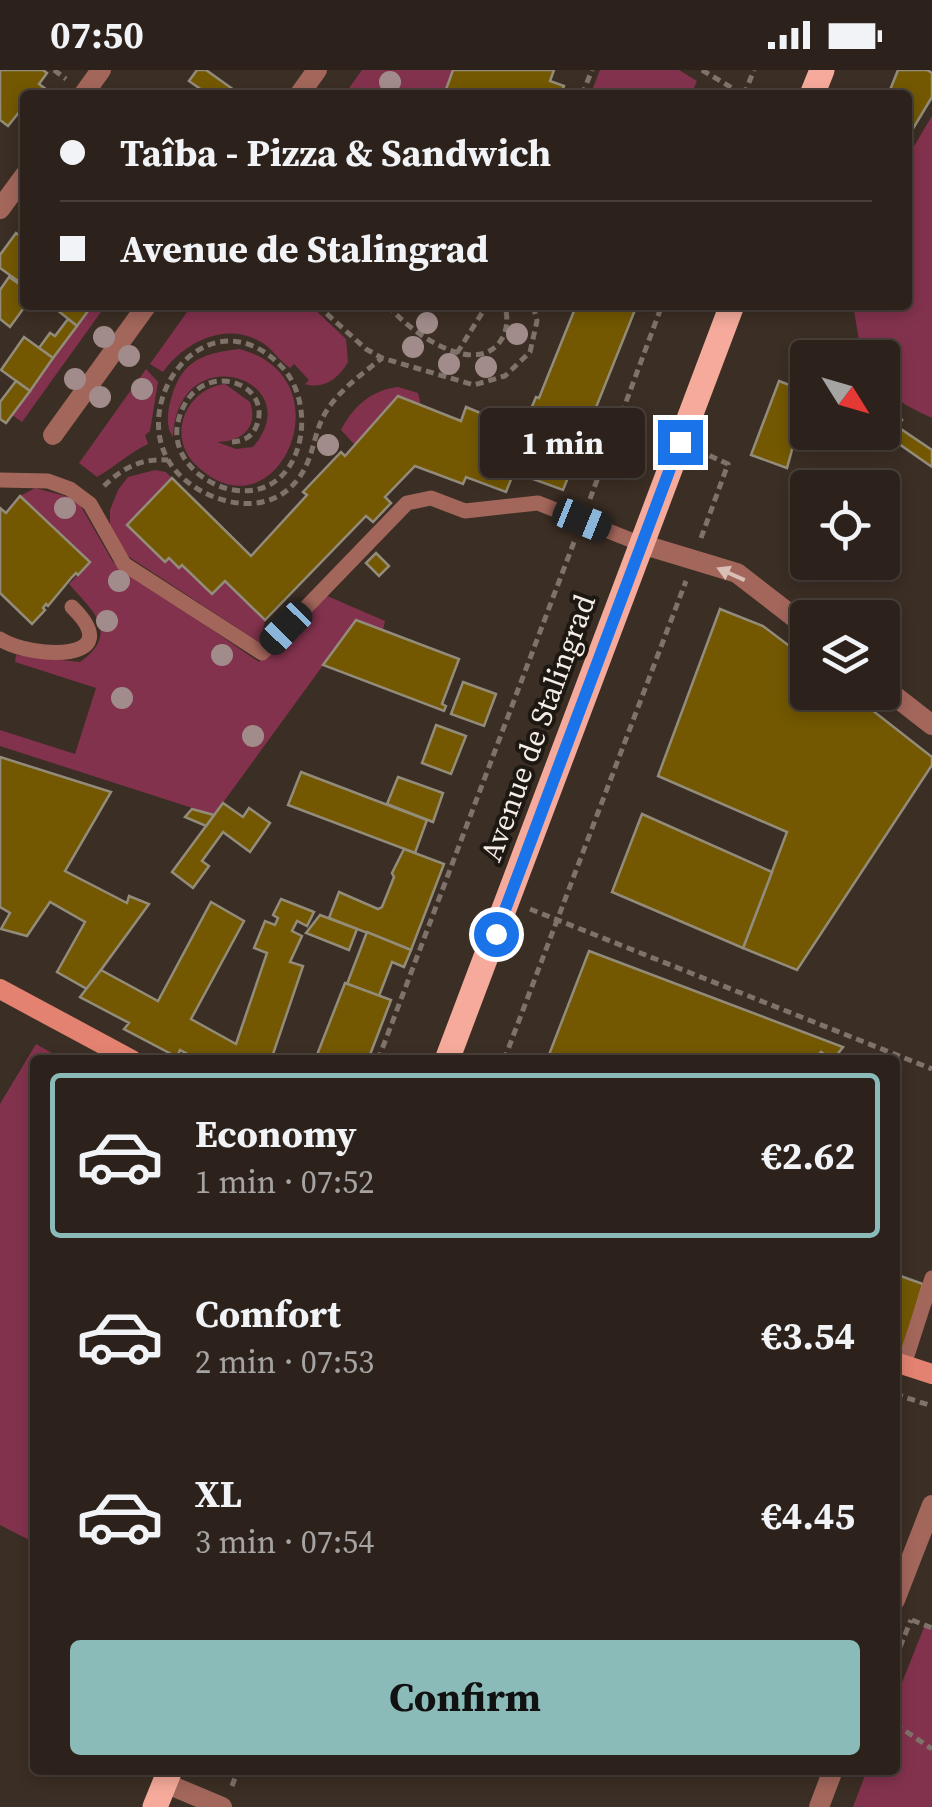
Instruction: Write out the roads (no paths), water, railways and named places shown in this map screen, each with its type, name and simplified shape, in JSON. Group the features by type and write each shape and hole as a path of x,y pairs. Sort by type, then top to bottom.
{"main road":[{"name":"Avenue de Stalingrad","path":"449,1055 727,310"}],"street":[{"path":"0,209 20,181"},
{"path":"53,435 143,310"},
{"path":"641,544 737,573 790,614"},
{"path":"900,700 932,725"},
{"path":"0,989 123,1055"},
{"path":"900,1363 932,1374"},
{"path":"900,1587 932,1505"},
{"path":"820,1807 830,1775"},
{"path":"163,1787 222,1807"}],"lane":[{"path":"0,480 48,481 70,488 90,504 124,564 262,653 407,502 431,498 466,511 538,503 641,544"},
{"path":"0,639 13,648 75,653 86,646 89,636 88,626 72,608"},
{"path":"900,1363 932,1278"}]}
